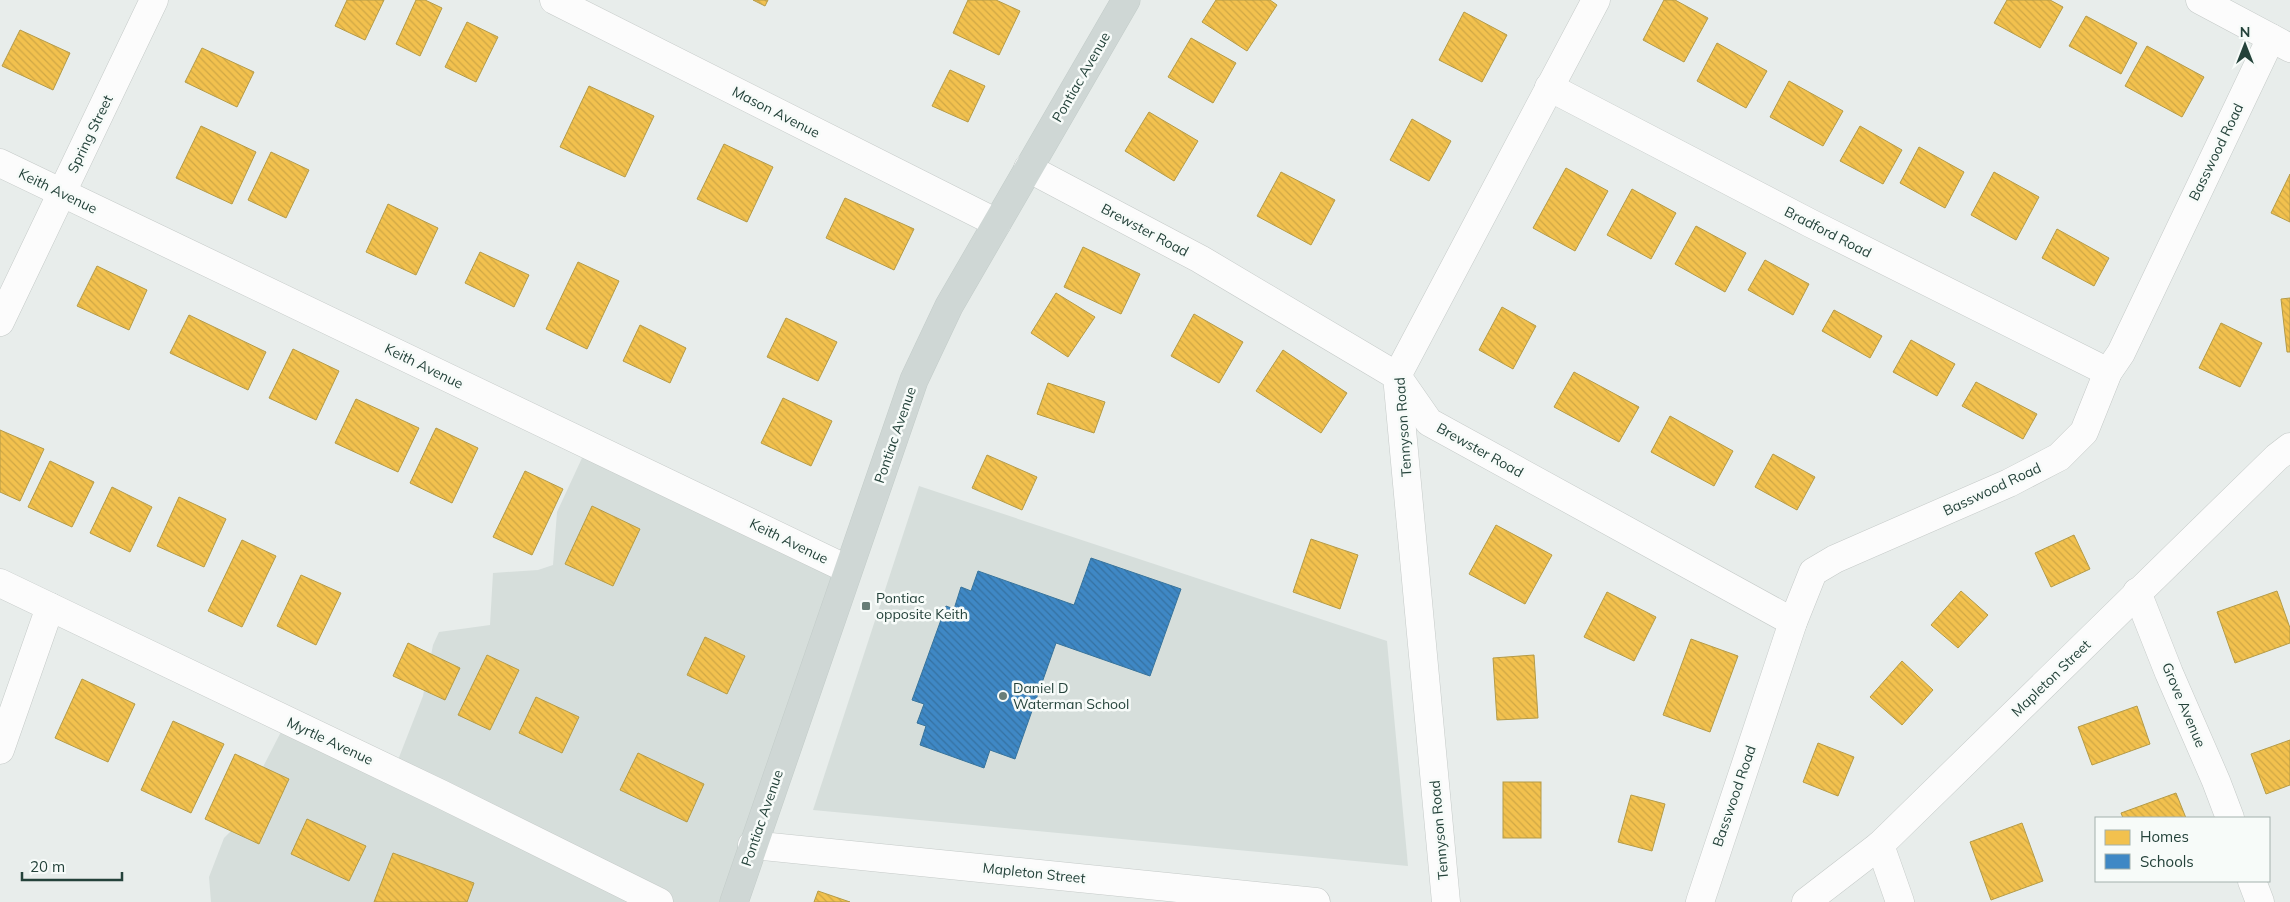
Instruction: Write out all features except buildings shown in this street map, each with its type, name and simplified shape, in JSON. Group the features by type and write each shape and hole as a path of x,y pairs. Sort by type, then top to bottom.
{"main road":[{"name":"Pontiac Avenue","path":"734,902 847,569 852,560 914,380 949,306 1126,0"}],"street":[{"name":"Spring Street","path":"0,322 154,0"},
{"name":"Mason Avenue","path":"554,0 997,223"},
{"name":"Tennyson Road","path":"1446,902 1397,376 1596,0"},
{"path":"2200,0 2280,43"},
{"name":"Basswood Road","path":"1700,902 1793,622 1812,572 1835,559 2009,483 2059,457 2084,432 2108,372 2121,353 2280,43"},
{"name":"Bradford Road","path":"1549,87 1810,223 2108,372"},
{"name":"Keith Avenue","path":"0,163 847,569"},
{"name":"Brewster Road","path":"1028,168 1200,259 1397,376 1429,422 1793,622"},
{"name":"Mapleton Street","path":"1806,902 1880,845 2137,592 2277,457 2290,447"},
{"name":"Myrtle Avenue","path":"0,583 441,794 660,902"},
{"name":"Grove Avenue","path":"2137,592 2230,817"},
{"path":"0,750 50,608"},
{"name":"Mapleton Street","path":"752,845 1316,902"},
{"path":"1880,845 1900,902"},
{"path":"2252,882 2260,902"}],"shaded area":[{"path":"592,445 848,566 735,902 211,902 209,877 224,838 242,820 246,800 284,726 396,765 423,696 433,645 439,632 490,625 493,573 538,570 553,565 557,512 582,458"},
{"path":"919,486 1387,641 1408,866 813,810"}],"place":[{"name":"Pontiac opposite Keith","path":"866,606"},
{"name":"Daniel D Waterman School","path":"1003,696"}]}
